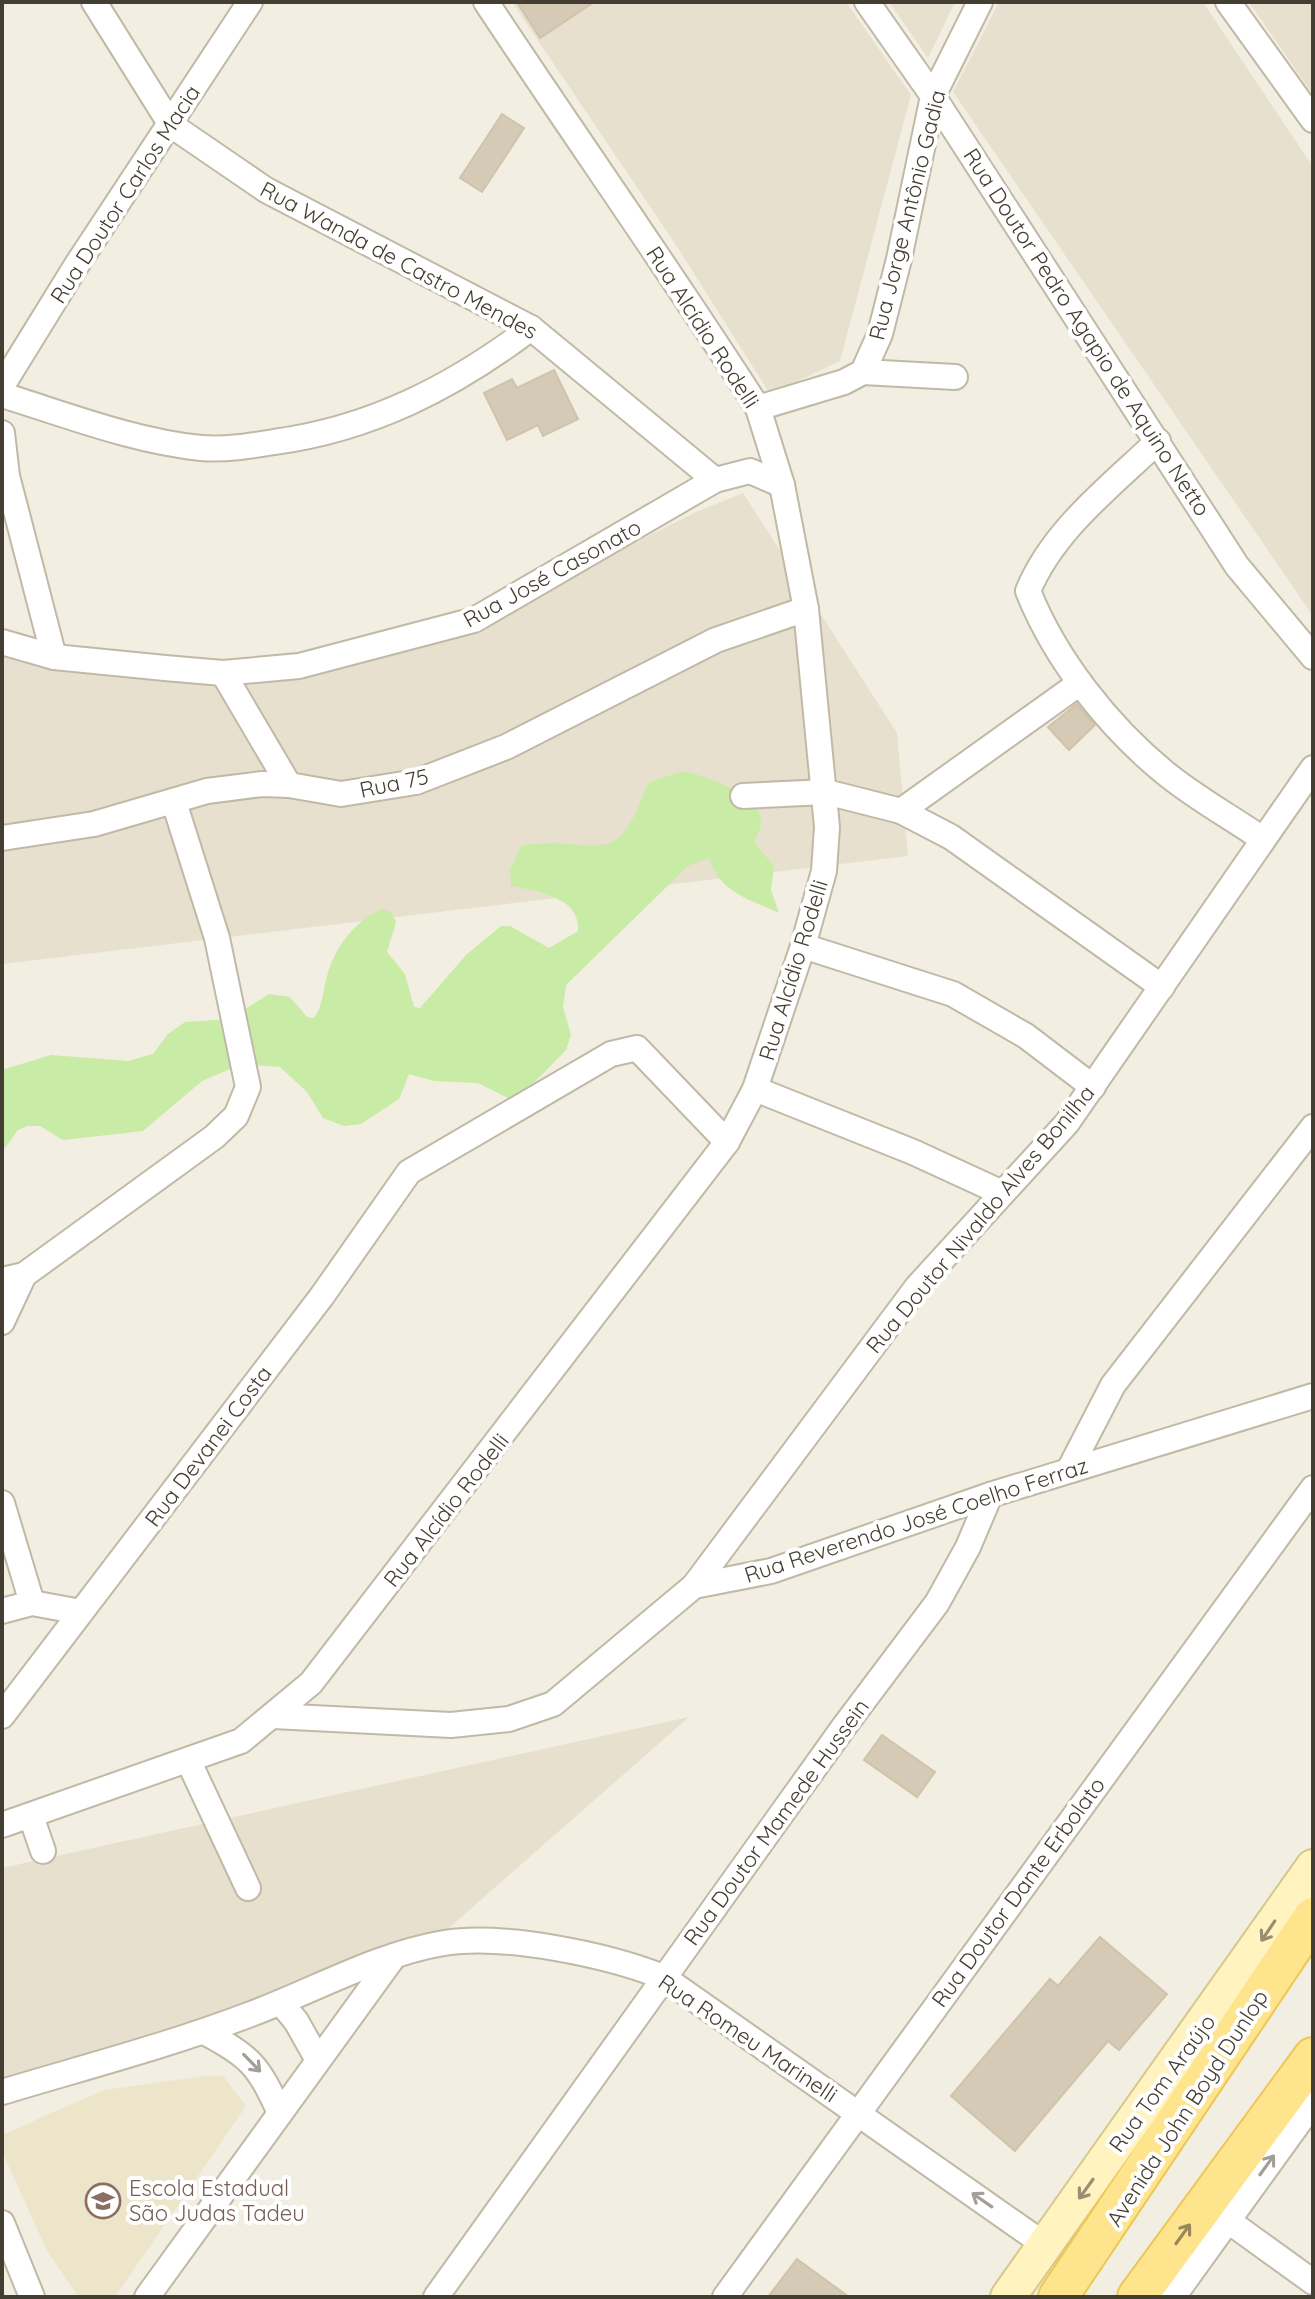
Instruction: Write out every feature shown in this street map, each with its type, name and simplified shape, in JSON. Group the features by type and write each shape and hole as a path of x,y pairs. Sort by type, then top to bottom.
{"main road":[{"name":"Rua Tom Araújo","path":"1008,2297 1313,1867"},
{"name":"Avenida John Boyd Dunlop","path":"1058,2297 1313,1917"},
{"path":"1137,2297 1313,2057"}],"street":[{"name":"Rua Wanda de Castro Mendes","path":"94,2 171,125 266,190 531,328 715,480"},
{"name":"Rua Doutor Carlos Macia","path":"2,386 76,266 250,2"},
{"name":"Rua Alcídio Rodelli","path":"273,1716 311,1683 727,1142 755,1089 803,946 824,871 826,792 806,609 782,485 758,408 486,2"},
{"name":"Rua Doutor Pedro Agapio de Aquino Netto","path":"867,2 933,96 1237,566 1313,657"},
{"name":"Rua Jorge Antônio Gadia","path":"863,372 884,319 933,96 980,2"},
{"path":"1228,2 1313,120"},
{"path":"2,395 131,435 203,448 243,447 355,426 401,408 483,364 531,328"},
{"path":"758,408 844,382 863,372 955,377"},
{"path":"2,433 7,476 54,657"},
{"path":"1158,441 1079,516 1039,564 1028,591 1037,615 1080,683 1164,772 1261,838"},
{"path":"715,480 750,471 782,485"},
{"name":"Rua José Casonato","path":"2,642 54,657 223,673 299,666 474,620 715,480"},
{"name":"Rua 75","path":"2,838 94,824 207,791 262,784 341,794 416,782 506,747 716,640 806,609"},
{"path":"223,673 289,785"},
{"path":"901,811 1080,683"},
{"name":"Rua Doutor Nivaldo Alves Bonilha","path":"694,1586 917,1287 1000,1192 1067,1123 1261,838 1313,768"},
{"path":"743,796 826,792 901,811 951,837 1162,987"},
{"path":"2,1322 13,1278 214,1137 236,1116 245,1093 217,938 174,802"},
{"path":"803,946 953,994 1026,1036 1093,1087"},
{"name":"Rua Devanei Costa","path":"2,1716 313,1309 409,1172 611,1054 637,1048 727,1142"},
{"path":"755,1089 913,1152 1000,1192"},
{"path":"1069,1470 1113,1385 1313,1127"},
{"name":"Rua Reverendo José Coelho Ferraz","path":"273,1716 451,1725 509,1719 553,1704 694,1586 771,1571 990,1495 1313,1396"},
{"name":"Rua Doutor Dante Erbolato","path":"725,2297 1313,1488"},
{"name":"Rua Doutor Mamede Hussein","path":"436,2297 663,1977 937,1603 968,1547 990,1495"},
{"path":"2,1503 32,1603"},
{"path":"2,1611 32,1603 81,1612"},
{"path":"2,1825 189,1762 241,1741 273,1716"},
{"path":"189,1762 248,1888"},
{"path":"31,1816 43,1851"},
{"name":"Rua Romeu Marinelli","path":"2,2092 204,2032 394,1957 445,1943 502,1944 582,1952 627,1962 663,1977 1045,2245"},
{"path":"147,2297 394,1957"},
{"path":"281,2003 296,2021 318,2060"},
{"path":"204,2032 241,2051 262,2073 280,2113"},
{"path":"1173,2297 1313,2103"},
{"path":"1227,2220 1313,2282"},
{"path":"2,2223 32,2297"}],"shaded area":[{"path":"512,2 846,2 911,95 840,361 770,394 678,248"},
{"path":"889,2 955,2 928,58"},
{"path":"999,2 1203,2 1313,167 1313,616 953,92"},
{"path":"1249,2 1313,2 1313,95"},
{"path":"743,493 897,733 908,856 2,964 2,647 176,677 474,624 694,513"},
{"path":"689,1717 401,1970 2,2098 2,1868"},
{"name":"Escola Estadual São Judas Tadeu","path":"223,2076 246,2106 115,2297 79,2297 47,2251 2,2151 2,2135 104,2090"}],"green space":[{"path":"682,771 731,788 753,804 761,824 754,842 774,866 771,890 779,913 728,887 709,858 688,866 566,985 563,1007 571,1035 566,1050 527,1090 508,1098 478,1083 434,1081 409,1074 399,1099 361,1124 344,1126 323,1118 307,1092 280,1067 242,1064 202,1081 143,1131 63,1140 40,1126 27,1126 18,1130 2,1152 2,1070 51,1055 128,1061 153,1054 168,1034 185,1022 230,1019 269,994 290,997 307,1017 314,1018 331,965 341,945 362,921 381,909 391,912 396,922 387,952 405,974 414,1007 420,1008 466,955 501,926 510,926 549,948 578,931 577,920 565,903 533,890 511,886 510,871 521,846 547,843 601,845 613,841 636,813 648,783"}],"building":[{"path":"517,2 594,2 540,38"},
{"path":"502,114 524,128 482,192 460,178"},
{"path":"554,370 578,419 543,436 538,425 507,440 484,393 512,379 517,388"},
{"path":"1077,704 1095,725 1069,750 1048,727"},
{"path":"882,1735 935,1772 917,1797 864,1760"},
{"path":"1100,1937 1167,1994 1119,2050 1108,2041 1015,2151 951,2096 1050,1979 1058,1986"},
{"path":"797,2259 849,2297 768,2297"}],"place":[{"name":"Escola Estadual São Judas Tadeu","path":"103,2201"}]}
